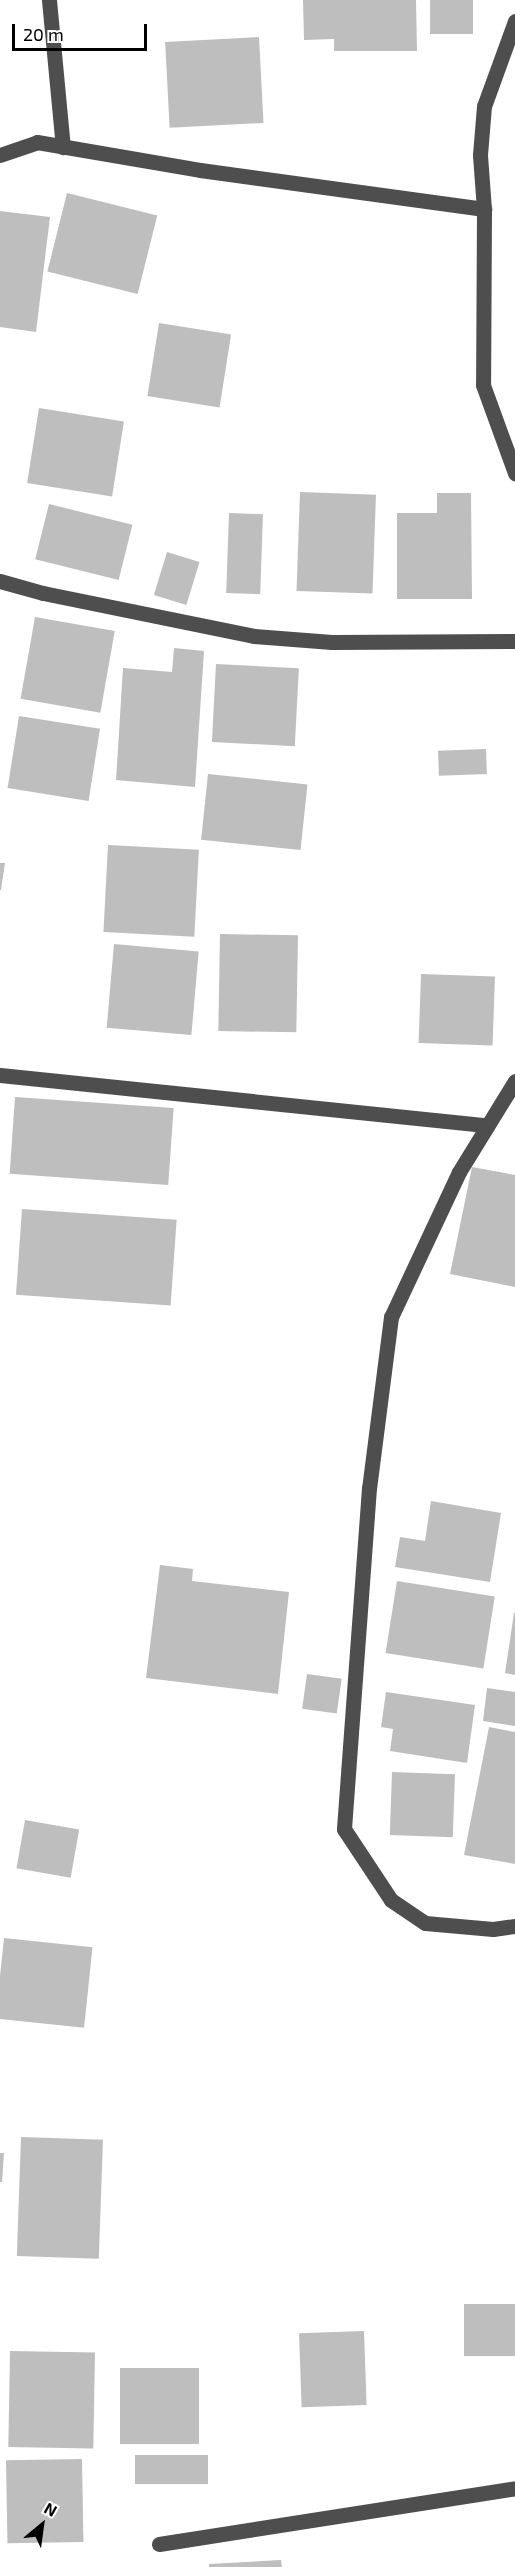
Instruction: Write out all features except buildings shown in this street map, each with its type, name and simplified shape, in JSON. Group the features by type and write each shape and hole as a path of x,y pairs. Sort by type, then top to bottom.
{"street":[{"path":"49,0 63,147"},
{"path":"515,21 484,106 480,155 484,209 483,385 515,473"},
{"path":"0,155 37,142 200,170 484,209"},
{"path":"0,581 43,593 254,636 332,642 515,641"},
{"path":"0,1075 487,1125"},
{"path":"515,1081 459,1172 391,1317 369,1488 344,1829 391,1900 425,1923 493,1929 515,1926"},
{"path":"159,2544 515,2488"}]}
